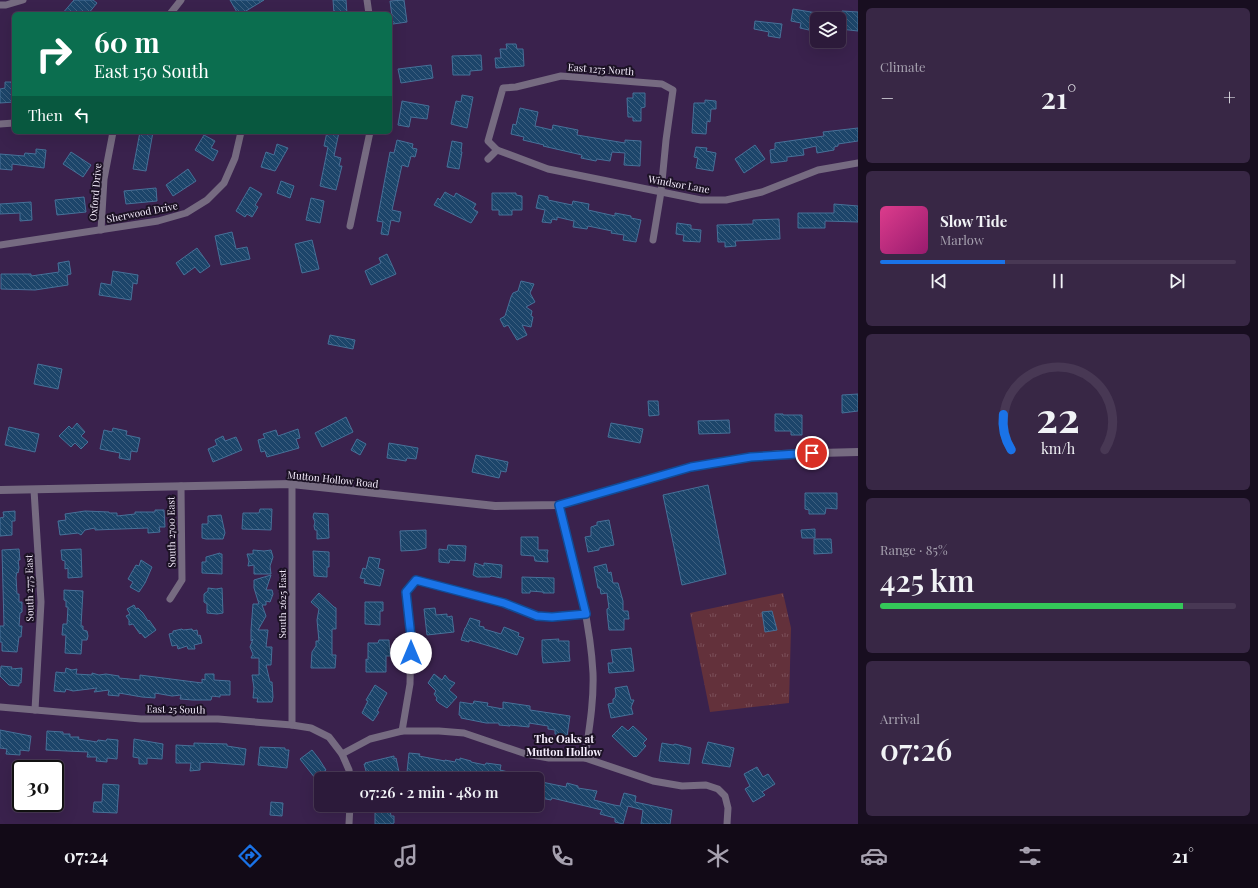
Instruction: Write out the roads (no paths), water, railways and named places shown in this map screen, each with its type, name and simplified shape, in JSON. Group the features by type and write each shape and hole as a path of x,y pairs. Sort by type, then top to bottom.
{"street":[{"path":"0,5 6,5 23,0"},
{"path":"172,12 181,0"},
{"path":"367,0 369,12"},
{"name":"East 1275 North","path":"497,150 488,141 503,88 516,87 561,76 662,84 673,90 661,192"},
{"path":"0,124 12,123"},
{"name":"Oxford Drive","path":"102,230 104,179 110,134"},
{"name":"Sherwood Drive","path":"0,245 158,221 186,213 207,200 224,182 236,158 241,134"},
{"path":"350,226 370,134"},
{"path":"488,159 497,150"},
{"name":"Windsor Lane","path":"497,150 548,169 701,200 726,200 762,192 818,170 858,163"},
{"path":"653,240 661,192"},
{"name":"Mutton Hollow Road","path":"0,490 292,484 495,506 559,505 691,467 751,457 781,454 858,452"},
{"name":"South 2625 East","path":"292,484 292,725"},
{"name":"South 2700 East","path":"170,599 182,580 181,486"},
{"name":"South 2775 East","path":"34,490 41,602 35,710"},
{"path":"559,505 586,614 593,674 591,712 585,758"},
{"path":"402,731 410,684 411,637 406,592 416,580 504,603 537,616 552,617 586,614"},
{"name":"East 25 South","path":"0,707 141,719 218,719 311,728 329,737 342,754 349,772"},
{"path":"342,754 370,740 402,731 439,730 464,733 526,754 549,758 585,758 653,782 682,786 706,785 718,789 725,796 728,808 727,824"},
{"path":"349,824 350,812"}],"district":[{"name":"The Oaks at Mutton Hollow","path":"564,744"}]}
